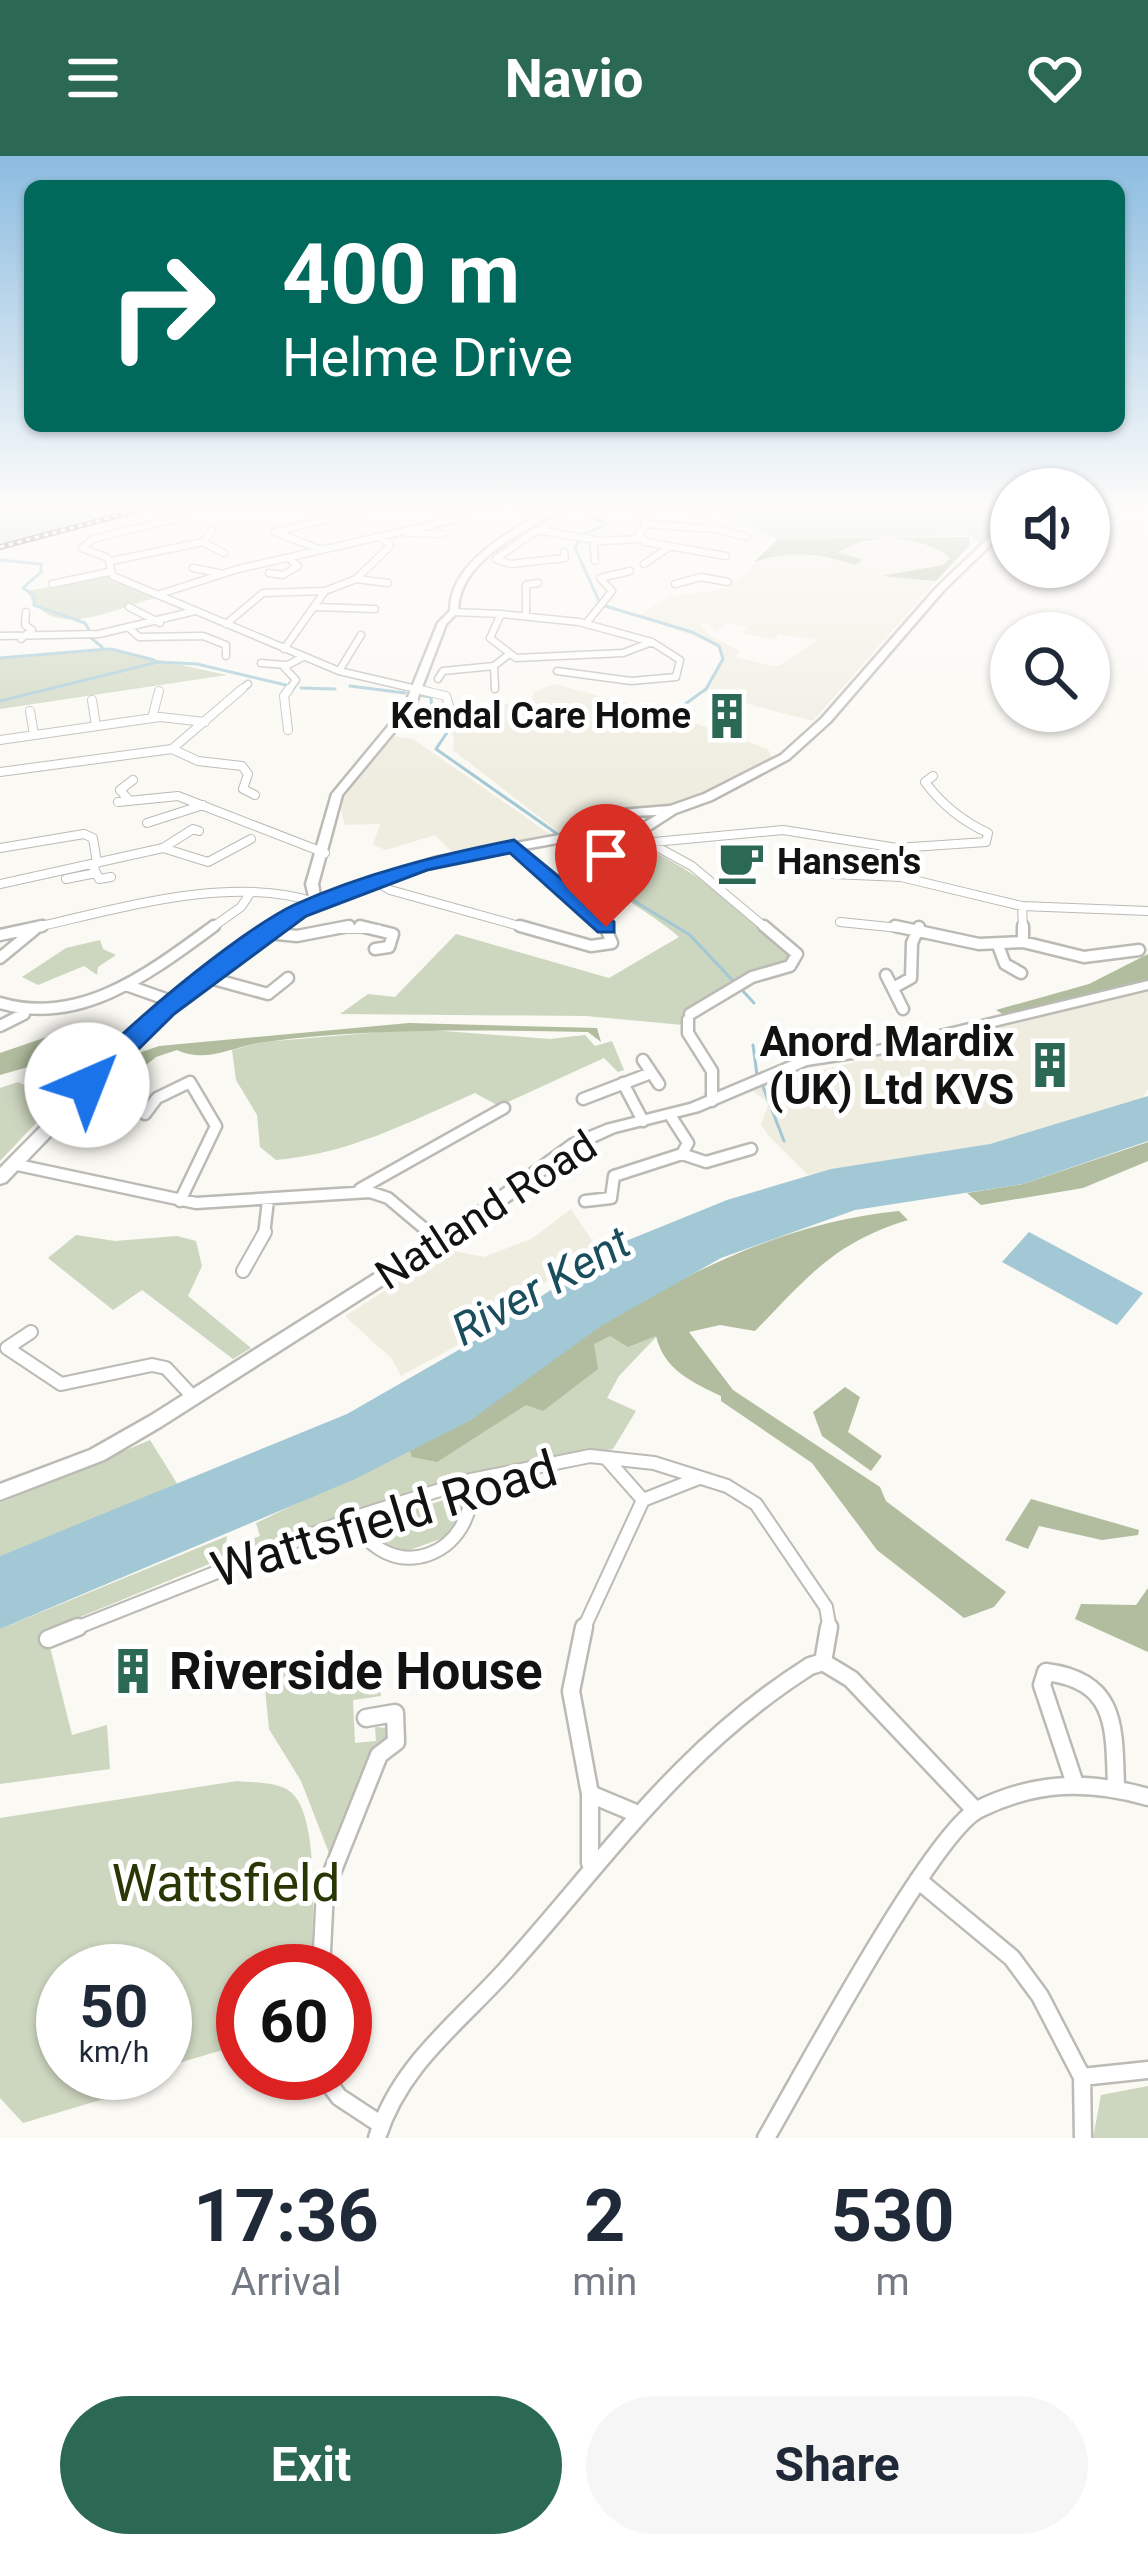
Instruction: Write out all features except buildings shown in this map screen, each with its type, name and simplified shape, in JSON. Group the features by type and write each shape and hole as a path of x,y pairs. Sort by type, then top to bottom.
{"main road":[{"path":"315,902 312,884 325,853 337,794 402,718 442,623 454,612 453,599"},
{"path":"6,1171 165,1000 315,902 374,880 514,846 621,827 644,830 672,811 732,788 795,749 931,599"},
{"name":"Natland Road","path":"0,1492 97,1455 194,1398 440,1242 575,1144 712,1101 758,1076 1148,985"}],"street":[{"path":"171,599 339,671 446,696 449,706"},
{"path":"226,625 255,599"},
{"path":"284,649 321,599"},
{"path":"526,599 526,613"},
{"path":"588,621 608,599"},
{"path":"128,607 160,623"},
{"path":"316,607 374,609"},
{"path":"0,636 21,639 130,629 195,611"},
{"path":"21,639 32,630 25,625 26,612"},
{"path":"454,612 526,613 588,621 652,642 682,665 676,677 658,687 591,676 589,669 557,671"},
{"path":"501,613 490,638 508,656"},
{"path":"130,629 139,638 210,637 226,652 240,647"},
{"path":"339,671 361,635"},
{"path":"438,679 443,670 494,666 508,656 570,658 623,653 652,642"},
{"path":"261,663 284,665 303,657"},
{"path":"272,727 288,727 284,696 296,680 284,665"},
{"path":"494,666 495,689"},
{"path":"0,772 172,748 190,741 248,684"},
{"path":"152,718 160,691"},
{"path":"92,700 96,726"},
{"path":"31,711 34,735"},
{"path":"0,740 152,718 206,722"},
{"path":"172,748 198,761 242,766 248,774 243,789 255,795"},
{"path":"66,760 74,773"},
{"path":"644,830 783,830 897,848 986,842 988,833 957,818 935,796 925,782 933,776"},
{"path":"133,780 120,790 123,800 160,794 206,804 325,853"},
{"path":"147,823 206,804"},
{"path":"0,884 95,867 163,848 197,828"},
{"path":"644,830 797,954 790,967 737,985 689,1022 712,1071 712,1101"},
{"path":"0,848 84,834 93,838 99,879 111,877"},
{"path":"163,848 200,865 223,859 250,842"},
{"path":"374,880 390,890 591,946 612,944 614,934 514,846"},
{"path":"792,858 811,856 833,874 901,878 1022,906 1148,911"},
{"path":"66,879 95,867"},
{"path":"23,879 27,896"},
{"path":"0,1027 24,1014 90,1001 126,986 241,907 251,892"},
{"path":"0,935 251,892 294,892 315,902"},
{"path":"1022,906 1023,942"},
{"path":"268,933 286,939 359,922 393,934 389,947 375,949"},
{"path":"840,922 920,927 999,948 1023,942 1084,957 1139,950"},
{"path":"892,988 911,978 912,943 920,927"},
{"path":"0,958 36,928"},
{"path":"999,948 1005,964 1021,974"},
{"path":"886,975 903,1009"},
{"path":"206,977 268,994 288,979"},
{"path":"126,986 165,1000"},
{"path":"0,1003 24,1014"},
{"path":"583,1099 623,1083 655,1079 643,1060"},
{"path":"145,1114 157,1098 190,1082 213,1116 216,1126 180,1201"},
{"path":"623,1083 643,1121"},
{"path":"357,1190 504,1108"},
{"path":"670,1115 688,1143 682,1154"},
{"path":"585,1201 611,1198 614,1176 630,1168 682,1154 706,1162 751,1148"},
{"path":"6,1171 180,1201 268,1201 357,1190 388,1198 440,1242"},
{"path":"243,1270 264,1240 268,1201"},
{"path":"31,1332 8,1348 41,1380 67,1387 152,1365 166,1367 194,1398"},
{"path":"606,1458 643,1500"},
{"name":"Wattsfield Road","path":"48,1639 353,1518 471,1480 541,1464 606,1458 654,1463 703,1477 756,1504 826,1607 830,1630 823,1662"},
{"path":"590,1864 590,1794 571,1690 578,1645 643,1500 703,1477"},
{"path":"353,1518 364,1540 387,1558 434,1552 467,1527 476,1502 471,1480"},
{"path":"342,2100 378,2131 406,2077 507,1970 633,1812 739,1713 823,1662 851,1679 975,1810"},
{"path":"1075,1784 1042,1684 1046,1672 1091,1687 1107,1702 1114,1716 1116,1788"},
{"path":"322,1944 325,1890 379,1755 396,1742 395,1713 366,1718"},
{"path":"766,2138 918,1880 975,1810 1044,1787 1075,1784 1148,1797"},
{"path":"590,1794 633,1812"},
{"path":"918,1880 1012,1958 1040,1996 1082,2077 1083,2138"},
{"path":"1082,2077 1148,2070"}],"shaded area":[{"path":"665,599 920,599 813,721 705,693 723,660 719,646 638,616","holes":["725,623 747,627 742,633 773,640 779,634 817,640 780,666 772,666 735,657 740,651 708,635 700,624 710,624 715,632"]},
{"path":"555,684 680,718 768,749 772,759 721,788 667,807 606,811 600,824 560,833 453,750 454,738 446,724 457,714 477,718 494,702 528,709 534,692"},
{"path":"387,735 413,739 557,839 452,852 435,835 386,850 373,845 380,824 345,825 337,794"},
{"path":"1148,991 1148,1089 1142,1099 990,1144 808,1175 768,1135 761,1124 769,1103 749,1088"},
{"path":"571,1209 600,1253 562,1269 487,1329 401,1376 392,1359 345,1316 449,1250 484,1257 533,1238"}],"green space":[{"path":"33,599 150,599 86,618 52,616"},
{"path":"108,649 227,675 0,709 0,658"},
{"path":"641,846 720,893 792,952 791,961 760,970 683,1025 586,1016 340,1014 368,994 395,997 456,934 609,978 679,937 608,886 573,848"},
{"path":"100,940 103,949 116,955 98,967 97,975 84,966 38,985 22,977 66,948"},
{"path":"1148,954 1148,981 1015,1022 996,1010 1089,984"},
{"path":"409,1023 597,1028 601,1042 588,1032 426,1031 305,1037 210,1055 177,1050 156,1057 62,1133 139,1053 159,1046"},
{"path":"416,1029 550,1039 585,1035 595,1046 612,1041 624,1070 618,1072 604,1058 499,1106 475,1093 378,1135 303,1157 276,1160 260,1147 257,1115 236,1080 232,1050 263,1042"},
{"path":"64,1031 117,1036 109,1044 0,1075 0,1053"},
{"path":"18,1082 57,1101 0,1161 0,1088"},
{"path":"1148,1142 1148,1161 1083,1188 981,1205 967,1193 1023,1184"},
{"path":"899,1211 908,1220 841,1251 755,1331 720,1325 689,1332 733,1390 880,1487 886,1501 1006,1592 994,1607 964,1618 877,1550 812,1463 721,1401 721,1396 681,1374 665,1358 656,1336 628,1347 610,1336 594,1344 598,1369 543,1411 526,1405 437,1462 412,1457 410,1451 602,1325 672,1285 782,1236"},
{"path":"76,1235 115,1241 177,1236 196,1241 202,1266 188,1296 251,1348 233,1359 142,1290 113,1310 48,1258"},
{"path":"601,1326 657,1336 619,1376 607,1398 636,1411 613,1449 489,1470 241,1551 242,1543 260,1536 256,1523 471,1420"},
{"path":"845,1387 860,1397 848,1432 882,1456 871,1471 822,1436 813,1412"},
{"path":"150,1440 178,1485 0,1556 0,1503"},
{"path":"457,1496 469,1506 454,1534 396,1555 370,1538 369,1525 378,1520"},
{"path":"1031,1499 1139,1530 1138,1535 1102,1540 1039,1526 1028,1549 1005,1540"},
{"path":"227,1536 224,1558 46,1631 72,1735 107,1725 110,1769 0,1784 0,1629"},
{"path":"1148,1588 1148,1652 1075,1619 1081,1604 1136,1605"},
{"path":"298,1663 299,1677 330,1674 332,1688 379,1681 381,1696 353,1700 355,1743 376,1741 375,1727 387,1728 389,1735 367,1761 329,1853 301,1781 269,1729 263,1669"},
{"name":"Wattsfield","path":"237,1781 280,1786 292,1793 307,1827 313,1878 312,1944 216,1944 216,2052 192,2059 192,1944 36,1944 36,2100 100,2100 23,2123 0,2098 0,1818"},
{"path":"1148,2086 1148,2138 1093,2138 1101,2095"}],"water":[{"path":"1148,1096 1148,1141 1023,1184 855,1210 721,1258 601,1326 471,1420 355,1479 0,1629 0,1556 347,1414 476,1340 621,1243 727,1200 831,1169 990,1144"},
{"path":"1029,1232 1143,1293 1117,1325 1002,1262"}],"waterway":[{"path":"34,599 34,605 85,623 89,630"},
{"path":"605,606 692,632 719,646 723,659 706,689 670,715"},
{"path":"90,637 102,647"},
{"path":"0,658 108,649"},
{"path":"111,649 154,660"},
{"path":"0,701 158,662 197,664 286,685"},
{"path":"350,686 405,693"},
{"path":"301,688 335,689"},
{"path":"419,695 431,697 432,717 448,731 436,749 556,833"},
{"path":"578,851 613,888 690,935 735,983"},
{"path":"742,990 754,1003"},
{"path":"753,1045 757,1075"},
{"path":"762,1084 784,1141"}],"place":[{"name":"Kendal Care Home","path":"727,716"},
{"name":"Hansen's","path":"741,862"},
{"name":"Anord Mardix (UK) Ltd KVS","path":"1050,1065"},
{"name":"Riverside House","path":"133,1671"}],"route":[{"path":"87,1085 165,1009 298,911 422,865 514,846 606,927"}],"water label":[{"name":"River Kent","path":"541,1286"}]}
